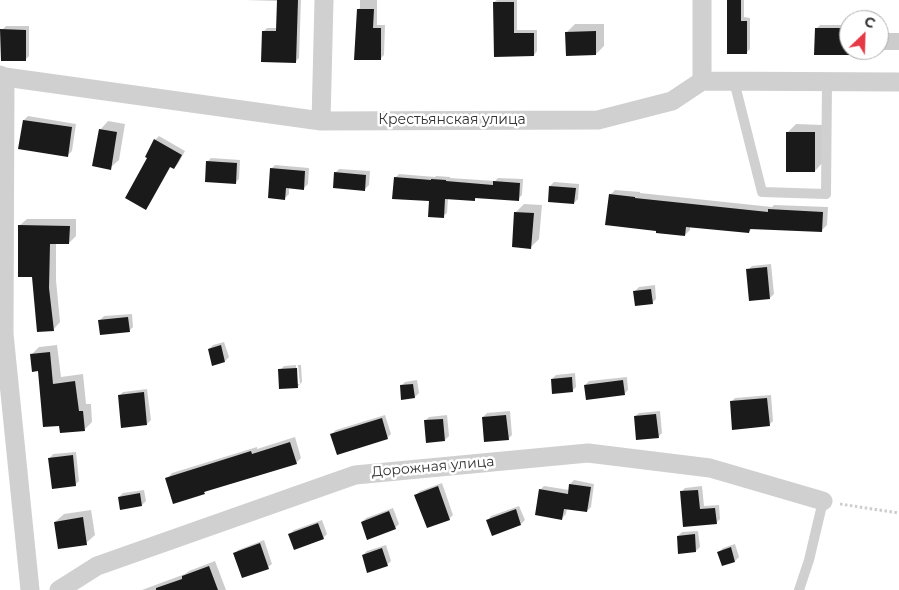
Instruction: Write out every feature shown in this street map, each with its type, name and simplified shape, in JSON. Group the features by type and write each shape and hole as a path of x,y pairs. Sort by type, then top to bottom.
{"street":[{"path":"321,121 324,0"},
{"path":"702,0 702,81 899,82"},
{"path":"3,76 4,334 30,590"},
{"name":"Крестьянская улица","path":"3,76 321,121 598,120 672,101 702,81"},
{"name":"Дорожная улица","path":"59,590 97,566 355,475 588,453 710,468 823,501"}],"lane":[{"path":"734,81 762,192 826,194 827,82"},
{"path":"799,590 810,560 823,501"}],"path":[{"path":"823,501 899,513"}],"building":[{"path":"277,0 298,0 296,63 261,62 262,31 276,31"},
{"path":"727,0 741,0 741,21 747,21 747,54 727,54"},
{"path":"493,2 514,2 514,33 534,33 534,56 494,57"},
{"path":"357,9 374,9 373,28 381,28 381,60 354,60"},
{"path":"815,28 839,28 839,55 814,55"},
{"path":"0,29 26,30 26,61 1,61"},
{"path":"596,31 596,55 566,56 565,32"},
{"path":"23,120 72,127 68,157 18,149"},
{"path":"99,129 117,132 111,170 92,166"},
{"path":"786,132 815,132 815,172 786,172"},
{"path":"154,139 182,155 174,169 170,167 146,210 125,198 147,158 145,157"},
{"path":"206,161 237,163 236,184 205,182"},
{"path":"270,168 305,171 304,190 286,188 285,200 268,198"},
{"path":"334,172 366,175 365,191 333,188"},
{"path":"394,177 493,185 493,181 520,183 519,201 475,198 475,201 445,199 444,218 428,217 429,201 392,199"},
{"path":"549,186 576,188 574,204 548,202"},
{"path":"609,194 768,212 768,209 823,212 822,232 750,229 749,233 686,227 685,236 605,225"},
{"path":"514,212 534,213 531,249 512,247"},
{"path":"18,225 70,226 69,244 50,244 49,288 54,331 37,332 32,277 18,277"},
{"path":"767,267 770,299 749,301 746,269"},
{"path":"651,289 653,304 635,306 633,291"},
{"path":"128,317 130,332 100,335 98,320"},
{"path":"221,345 225,362 212,366 208,349"},
{"path":"50,352 53,384 75,381 79,411 83,411 85,431 60,433 59,426 43,427 38,371 32,372 30,354"},
{"path":"297,368 298,388 279,389 278,369"},
{"path":"572,377 573,392 552,394 551,379"},
{"path":"623,380 625,395 586,400 584,385"},
{"path":"413,384 415,398 401,400 400,385"},
{"path":"144,392 147,425 121,428 118,395"},
{"path":"767,398 770,426 732,430 730,401"},
{"path":"656,414 659,438 636,440 634,416"},
{"path":"506,415 509,440 484,442 482,417"},
{"path":"382,418 388,439 337,455 330,434"},
{"path":"443,419 445,441 426,443 424,420"},
{"path":"290,442 297,464 204,492 205,494 173,504 165,478 251,451 252,454"},
{"path":"73,455 76,486 52,489 48,458"},
{"path":"569,484 591,487 587,512 564,509 562,520 535,515 539,489 568,494"},
{"path":"438,486 450,520 427,528 414,495"},
{"path":"698,490 700,509 715,508 717,524 683,527 680,491"},
{"path":"140,493 142,506 120,510 118,497"},
{"path":"516,509 521,525 492,536 486,520"},
{"path":"389,511 396,529 367,540 361,522"},
{"path":"83,517 87,545 58,549 54,522"},
{"path":"318,523 324,539 294,550 288,534"},
{"path":"695,534 696,552 678,554 677,536"},
{"path":"260,543 269,569 242,578 233,553"},
{"path":"731,547 735,562 722,566 717,552"},
{"path":"382,548 388,566 367,573 362,555"},
{"path":"209,566 218,590 156,590 156,588 182,579 182,576"}]}
